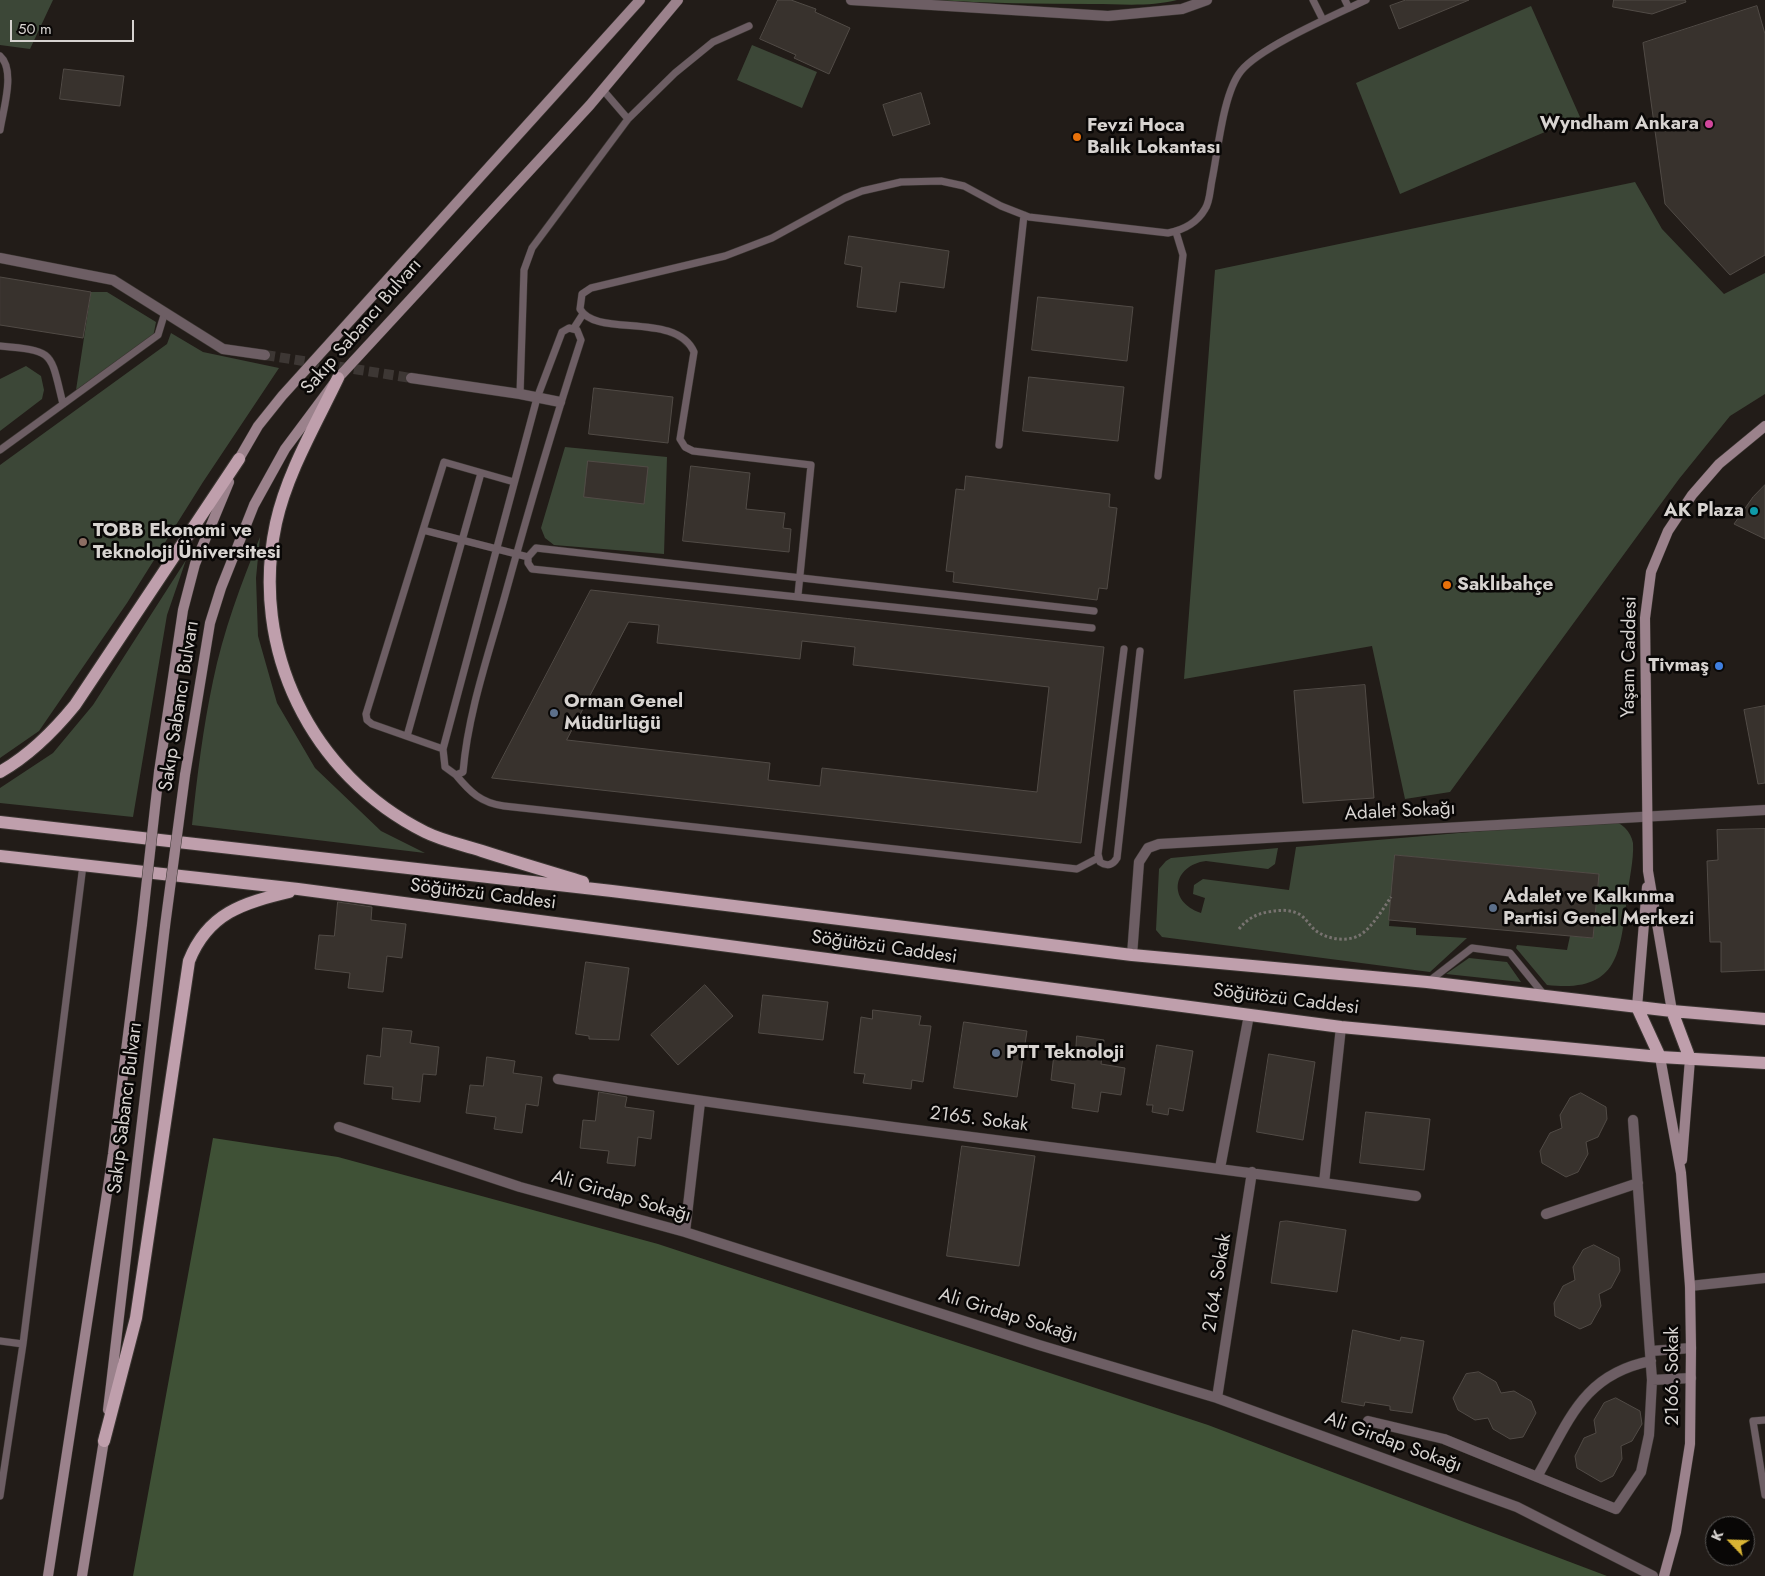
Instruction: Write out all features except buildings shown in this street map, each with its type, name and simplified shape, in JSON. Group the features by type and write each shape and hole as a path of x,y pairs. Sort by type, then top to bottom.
{"main road":[{"path":"338,378 287,490 277,521 270,556 270,593 275,629 286,677 304,719 333,762 390,813 427,833 612,891"},
{"path":"0,772 21,760 45,738 75,705 239,459"},
{"name":"Söğütözü Caddesi","path":"0,822 612,891 1132,955 1427,982 1672,1011 1765,1019"},
{"name":"Söğütözü Caddesi","path":"0,856 298,889 1341,1027 1660,1057 1765,1063"},
{"path":"104,1441 136,1318 189,960 195,945 205,930 220,917 252,901 298,889"},
{"path":"1637,1007 1660,1057"},
{"path":"1672,1011 1690,1059"}],"street":[{"name":"Sakıp Sabancı Bulvarı","path":"48,1576 113,1154 160,772 188,591 195,564 208,529 239,459 258,426 282,396 640,0"},
{"name":"Sakıp Sabancı Bulvarı","path":"82,1576 104,1441 174,859 186,775 210,624 236,548 254,505 285,449 338,378 603,90 678,0"},
{"path":"851,0 1108,16 1182,9 1207,0"},
{"path":"0,258 113,280 223,349 264,355"},
{"path":"410,378 520,394 560,402"},
{"name":"Yaşam Caddesi","path":"1637,1007 1648,871 1645,618 1651,572 1668,531 1692,495 1719,464 1765,426"},
{"name":"Adalet Sokağı","path":"1132,955 1139,862 1148,848 1159,844 1765,810"},
{"name":"Yaşam Caddesi","path":"1648,871 1672,1011"},
{"path":"1220,1168 1249,1015"},
{"path":"1324,1183 1341,1027"},
{"name":"2166. Sokak","path":"1660,1057 1680,1173 1690,1286 1691,1348 1690,1444 1676,1532 1664,1576"},
{"name":"2166. Sokak","path":"1680,1173 1690,1059"},
{"name":"2165. Sokak","path":"558,1079 700,1102 1252,1172 1416,1196"},
{"path":"686,1232 700,1102"},
{"path":"1368,1421 1444,1439 1538,1475 1616,1509 1641,1472 1649,1435 1652,1380 1632,1120"},
{"name":"Ali Girdap Sokağı","path":"339,1127 520,1187 686,1232 1029,1342 1218,1398 1517,1507 1653,1576"},
{"name":"2164. Sokak","path":"1218,1398 1252,1172"},
{"path":"1546,1214 1638,1183"},
{"path":"1690,1286 1765,1278"},
{"path":"1538,1475 1588,1391 1610,1374 1651,1356 1691,1348"},
{"path":"1652,1380 1691,1378"}],"lane":[{"path":"1313,0 1323,20"},
{"path":"1345,0 1349,8"},
{"path":"798,596 811,465 689,449 680,439 694,352 687,341 676,333 590,320 580,309 580,299 591,288 738,252 793,228 845,198 882,185 901,182 952,182 976,190 1002,206 1042,220 1158,232 1176,232 1191,224 1206,208 1230,89 1239,74 1259,56 1323,20 1366,0"},
{"path":"520,394 524,270 532,248 628,120 675,73 713,42 749,26"},
{"path":"0,56 6,63 8,74 0,130"},
{"path":"603,90 628,120"},
{"path":"999,445 1024,215"},
{"path":"1158,476 1182,255 1176,232"},
{"path":"0,450 158,335 165,312"},
{"path":"574,328 583,314"},
{"path":"456,774 463,772 466,739 516,554 560,402 581,340 580,333 574,328 565,329 562,332 537,398 442,749 445,767 456,774 476,797 486,802 504,806 1077,869 1098,858"},
{"path":"0,346 39,350 44,354 55,370 63,404"},
{"path":"442,749 370,722 366,714 444,462 514,482"},
{"path":"407,736 482,473"},
{"path":"423,530 528,557"},
{"path":"1092,628 532,569 528,563 528,557 536,548 800,576 1094,611"},
{"path":"1098,858 1124,649"},
{"path":"1098,858 1107,865 1112,864 1117,858 1140,651"},
{"path":"0,1496 23,1344 83,865"},
{"path":"1427,982 1472,948 1510,953 1545,996"},
{"path":"0,1341 23,1344"},
{"path":"1765,1420 1753,1421 1763,1460 1765,1495"}],"path":[{"path":"1239,928 1250,918 1259,914 1284,910 1303,916 1317,931 1329,937 1344,939 1356,937 1369,927 1392,897"}],"green space":[{"path":"0,0 53,0 30,49 0,45"},
{"path":"934,0 1177,0 1135,5"},
{"path":"1531,6 1580,117 1400,194 1356,83"},
{"path":"752,45 817,72 802,108 737,80"},
{"path":"1635,182 1662,229 1724,294 1765,273 1765,394 1730,416 1679,479 1450,792 1405,799 1372,646 1184,679 1215,270"},
{"path":"91,292 107,292 156,322 153,337 76,390"},
{"name":"TOBB Ekonomi ve Teknoloji Üniversitesi","path":"171,333 203,352 279,368 203,482 127,603 39,731 0,758 0,465 167,344"},
{"path":"26,366 41,376 44,390 42,399 0,431 0,379"},
{"path":"565,447 667,457 664,554 554,545 545,538 541,528"},
{"path":"260,537 256,578 258,636 277,703 315,768 381,831 425,853 192,825 203,735 217,663 233,608"},
{"path":"186,560 167,615 133,817 0,803 0,788 53,753 93,705"},
{"path":"1610,820 1622,825 1628,831 1633,843 1632,863 1622,936 1617,952 1611,966 1602,976 1588,983 1571,986 1547,985 1516,948 1517,945 1567,950 1570,936 1593,938 1598,874 1395,855 1389,926 1416,928 1416,935 1467,938 1430,972 1162,937 1156,930 1159,869 1171,858 1278,848 1275,864 1268,869 1206,861 1186,869 1178,884 1178,892 1182,900 1201,913 1205,898 1193,894 1194,885 1203,879 1289,890 1296,847"},
{"path":"1469,958 1507,962 1521,982 1446,974"},
{"path":"213,1138 338,1157 658,1244 1208,1425 1607,1576 133,1576"}],"tunnel":[{"path":"265,355 411,378"}],"place":[{"name":"Wyndham Ankara","path":"1709,124"},
{"name":"Fevzi Hoca Balık Lokantası","path":"1077,137"},
{"name":"AK Plaza","path":"1754,511"},
{"name":"TOBB Ekonomi ve Teknoloji Üniversitesi","path":"83,542"},
{"name":"Saklıbahçe","path":"1447,585"},
{"name":"Tivmaş","path":"1719,666"},
{"name":"Orman Genel Müdürlüğü","path":"554,713"},
{"name":"Adalet ve Kalkınma Partisi Genel Merkezi","path":"1493,908"},
{"name":"PTT Teknoloji","path":"996,1053"}]}
